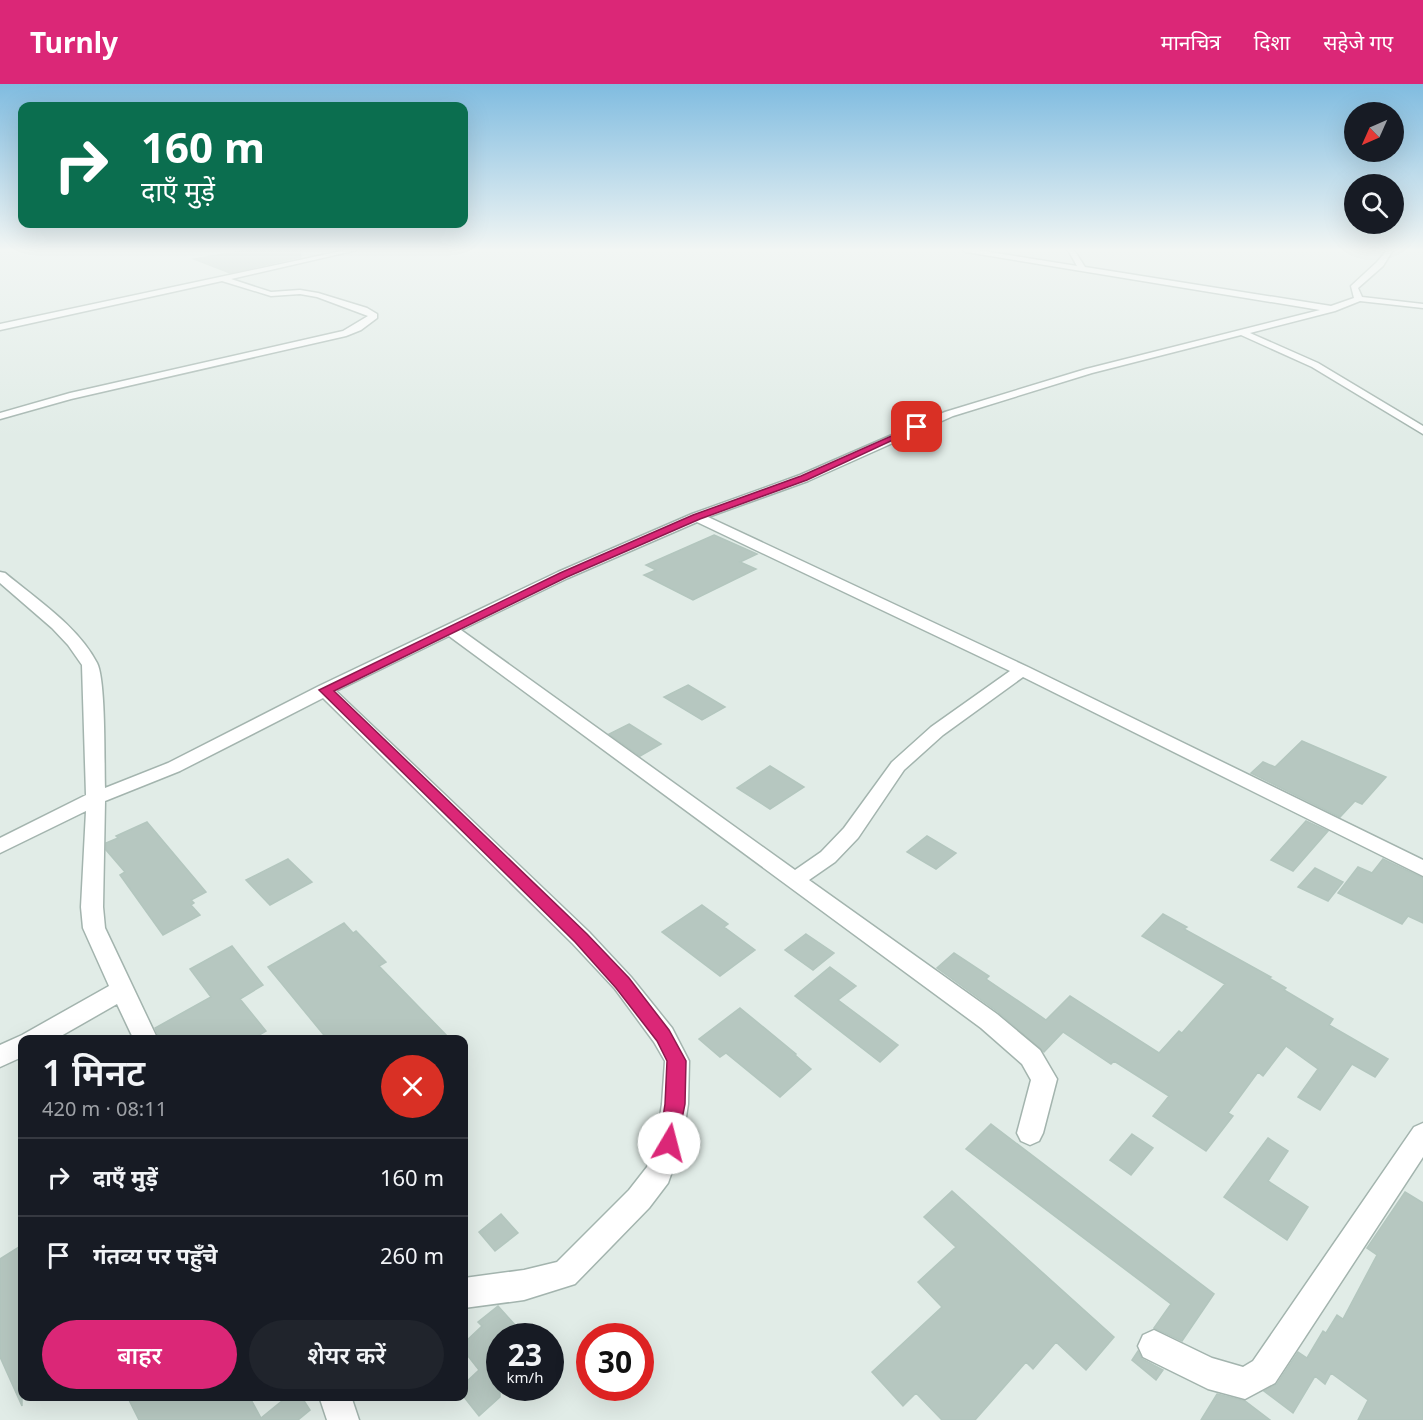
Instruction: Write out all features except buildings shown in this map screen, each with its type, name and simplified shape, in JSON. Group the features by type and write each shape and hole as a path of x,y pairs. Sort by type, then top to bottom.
{"street":[{"path":"0,327 66,312"},
{"path":"0,416 70,396 346,333 358,328 374,316 368,312"},
{"path":"0,846 96,798 174,767 563,575 697,517 768,493 960,410 1089,371 1318,312"},
{"path":"1239,332 1315,365 1423,431"},
{"path":"697,517 1022,670 1423,869"},
{"path":"0,576 57,625 74,642 90,665 96,798 92,907 94,928 144,1035"},
{"path":"450,630 796,879 989,1021 1031,1057 1044,1079 1041,1099 1030,1133"},
{"path":"796,879 828,857 851,833 898,766 937,730 1022,670"},
{"path":"326,690 581,938 623,983 663,1035 677,1061 675,1104 669,1143 658,1174 639,1199 565,1274 524,1285 483,1288 468,1292"},
{"path":"41,1035 122,990"},
{"path":"0,1057 18,1047"},
{"path":"1154,1346 1208,1373 1245,1383 1264,1372 1423,1135"}],"route":[{"path":"669,1143 675,1104 677,1061 663,1035 623,983 581,938 326,690 563,575 697,517 804,478 917,427"}]}
